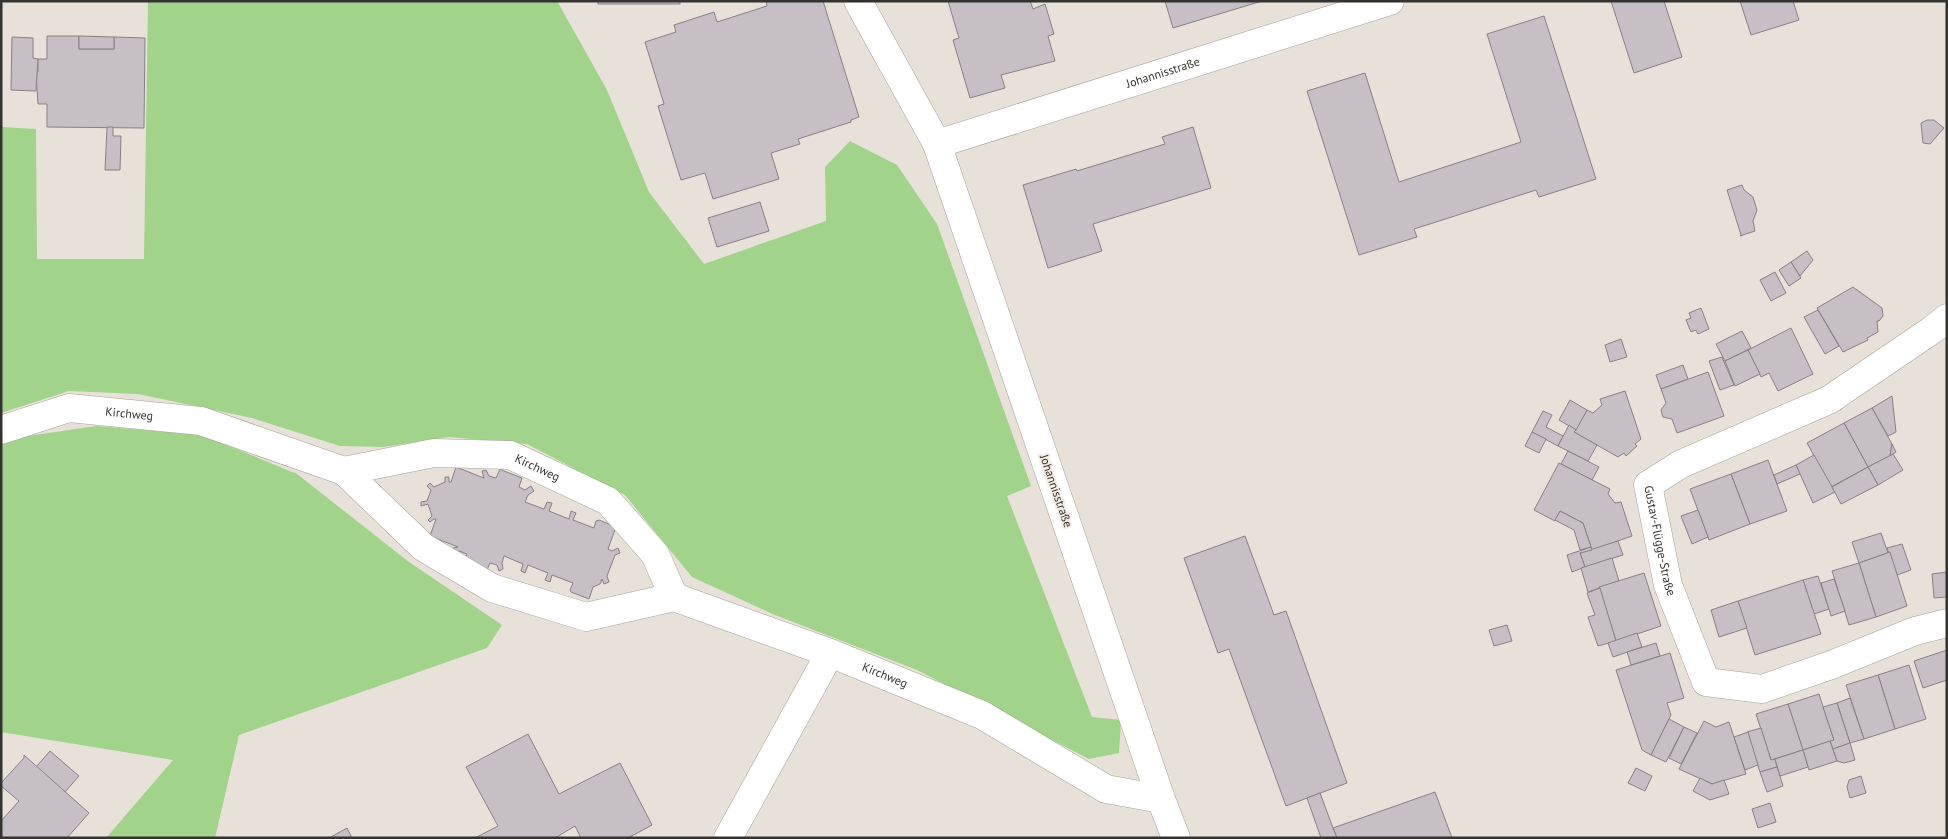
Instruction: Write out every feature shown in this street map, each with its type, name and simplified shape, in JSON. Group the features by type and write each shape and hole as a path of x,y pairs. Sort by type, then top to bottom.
{"street":[{"name":"Johannisstraße","path":"858,1 937,144 1176,838"},
{"name":"Johannisstraße","path":"937,144 1390,1"},
{"name":"Gustav-Flügge-Straße","path":"1947,318 1829,400 1680,464 1648,484 1668,585 1706,682 1762,690 1916,631 1947,623"},
{"name":"Kirchweg","path":"1,430 69,408 202,421 344,471 423,547 492,588 586,617 674,597 830,653 982,715 1106,789 1161,799"},
{"name":"Kirchweg","path":"344,471 434,453 510,455 608,501 655,554 674,597"},
{"path":"728,838 830,653"}],"green space":[{"path":"148,1 557,1 607,90 649,192 704,264 826,221 825,167 850,141 897,165 937,224 1031,486 1007,496 1092,717 1121,720 1119,753 1089,759 917,670 775,615 692,577 625,495 527,444 449,437 383,447 340,446 252,418 138,394 69,391 1,413 1,127 36,129 37,259 144,259"},
{"path":"96,426 203,435 297,474 409,562 502,625 487,648 239,735 215,838 106,838 173,760 1,732 1,440"}],"building":[{"path":"598,1 680,1 680,4 598,4"},
{"path":"766,1 823,1 859,117 851,120 851,122 798,139 800,144 771,153 779,179 713,199 705,173 681,180 658,106 664,104 645,42 676,32 674,25 714,12 717,22 767,6"},
{"path":"948,1 1030,1 1033,9 1045,4 1054,34 1048,36 1055,61 1001,75 1005,88 970,98 953,40 959,38"},
{"path":"1165,1 1262,1 1173,28"},
{"path":"1611,1 1664,1 1682,57 1634,73"},
{"path":"1740,1 1793,1 1799,20 1751,35"},
{"path":"1544,16 1596,179 1539,197 1536,190 1414,229 1417,237 1359,255 1307,91 1365,73 1399,182 1521,142 1487,34"},
{"path":"47,36 79,36 79,49 114,49 114,37 145,38 144,128 47,127 47,104 38,104 36,73 38,72 38,59 47,59"},
{"path":"79,36 114,37 114,49 79,49"},
{"path":"12,37 33,38 33,58 38,59 36,91 11,90"},
{"path":"1927,120 1934,120 1944,128 1930,144 1923,143 1921,123"},
{"path":"107,127 113,127 113,136 121,136 120,170 105,170"},
{"path":"1193,127 1211,188 1093,224 1102,251 1048,268 1023,185 1076,169 1077,171 1165,144 1162,137"},
{"path":"1742,185 1744,190 1753,197 1757,210 1753,221 1755,231 1740,236 1727,190"},
{"path":"760,202 769,231 717,247 708,218"},
{"path":"1807,251 1813,260 1800,276 1791,262"},
{"path":"1791,262 1801,278 1789,286 1779,270"},
{"path":"1775,272 1786,293 1771,301 1760,280"},
{"path":"1853,287 1882,308 1883,316 1877,321 1878,332 1867,338 1868,340 1843,352 1817,308"},
{"path":"1701,308 1709,329 1698,334 1696,330 1691,332 1686,320 1691,318 1689,313"},
{"path":"1818,310 1839,346 1825,354 1804,317"},
{"path":"1791,328 1813,374 1778,391 1769,373 1761,377 1748,350"},
{"path":"1742,331 1751,348 1725,361 1716,344"},
{"path":"1621,339 1627,357 1610,362 1605,345"},
{"path":"1748,350 1760,374 1735,386 1725,361"},
{"path":"1722,357 1734,385 1720,390 1709,361"},
{"path":"1683,365 1688,379 1661,389 1656,375"},
{"path":"1708,372 1724,416 1677,433 1672,419 1663,417 1661,410 1666,403 1661,389"},
{"path":"1625,391 1641,439 1635,444 1637,446 1626,456 1624,453 1618,457 1574,432 1587,410 1593,413 1602,405 1600,399"},
{"path":"1892,396 1896,432 1888,436 1872,408"},
{"path":"1570,400 1587,410 1576,430 1559,420"},
{"path":"1872,408 1892,444 1890,456 1868,467 1844,423"},
{"path":"1543,411 1552,415 1546,427 1563,436 1558,446 1532,432"},
{"path":"1844,423 1868,467 1831,487 1807,443"},
{"path":"1569,425 1576,430 1574,432 1597,445 1588,461 1558,446"},
{"path":"1532,432 1546,439 1539,453 1525,446"},
{"path":"1892,444 1896,452 1890,456"},
{"path":"1568,451 1599,467 1592,480 1561,464"},
{"path":"1893,454 1903,470 1878,485 1868,467"},
{"path":"1814,455 1835,492 1813,503 1796,465"},
{"path":"1768,460 1787,511 1750,524 1731,474"},
{"path":"1559,463 1610,489 1608,494 1615,503 1621,502 1632,536 1592,550 1583,523 1560,511 1555,521 1534,510"},
{"path":"1796,465 1800,474 1777,484 1774,475"},
{"path":"456,467 484,478 482,471 486,470 489,476 496,478 500,469 522,478 519,487 525,490 531,486 534,491 528,495 525,502 544,509 547,502 552,503 549,511 569,519 571,511 576,513 573,520 594,528 596,521 599,520 616,527 608,549 612,551 618,548 620,553 615,555 607,576 609,582 604,584 602,579 600,584 593,587 589,599 571,592 573,583 552,575 550,582 545,580 548,573 528,565 525,573 521,571 523,564 504,556 503,569 499,571 497,565 490,563 487,570 464,561 467,554 459,551 454,553 453,548 458,547 430,536 436,519 430,522 428,520 432,516 428,504 421,506 421,502 427,501 431,490 427,486 430,483 434,487 445,482 445,477 449,477 449,482 451,482"},
{"path":"1868,467 1878,485 1841,504 1832,487"},
{"path":"1731,474 1750,524 1709,540 1690,489"},
{"path":"1698,510 1708,537 1692,544 1681,516"},
{"path":"1560,511 1583,523 1591,547 1580,550 1574,530 1555,520"},
{"path":"1881,533 1888,553 1859,563 1852,542"},
{"path":"1245,536 1274,615 1286,611 1347,783 1286,806 1229,649 1218,653 1184,558"},
{"path":"1618,541 1623,555 1585,567 1580,553"},
{"path":"1902,544 1911,570 1897,575 1887,548"},
{"path":"1591,547 1592,550 1580,553 1585,567 1572,572 1567,555"},
{"path":"1890,552 1907,606 1876,617 1859,563"},
{"path":"1612,558 1619,581 1588,592 1581,568"},
{"path":"1859,563 1876,617 1849,625 1832,571"},
{"path":"1947,572 1947,597 1934,598 1932,574"},
{"path":"1644,573 1661,626 1616,641 1599,587"},
{"path":"1818,576 1829,609 1814,614 1803,580"},
{"path":"1834,579 1845,611 1831,616 1821,583"},
{"path":"1803,580 1821,634 1755,655 1738,601"},
{"path":"1600,588 1616,641 1598,646 1588,617 1595,615 1587,593"},
{"path":"1738,601 1747,628 1719,637 1711,610"},
{"path":"1507,625 1512,641 1494,646 1489,630"},
{"path":"1637,633 1642,647 1613,657 1608,643"},
{"path":"1656,643 1660,656 1631,665 1627,652"},
{"path":"1947,650 1947,680 1923,688 1914,661"},
{"path":"1670,653 1684,698 1667,703 1671,715 1651,755 1642,750 1616,670"},
{"path":"1909,665 1926,719 1895,729 1878,675"},
{"path":"1878,675 1895,729 1864,739 1846,685"},
{"path":"1819,694 1834,740 1803,750 1788,704"},
{"path":"1850,698 1864,739 1850,743 1837,703"},
{"path":"1837,703 1850,743 1833,749 1830,741 1834,740 1823,707"},
{"path":"1788,704 1803,750 1771,760 1756,714"},
{"path":"1669,719 1684,727 1666,762 1651,755"},
{"path":"1704,721 1716,727 1729,722 1746,774 1712,784 1679,769"},
{"path":"1684,727 1697,733 1681,764 1669,758"},
{"path":"1761,728 1771,760 1775,759 1777,767 1760,772 1747,732"},
{"path":"1748,732 1758,765 1745,770 1734,737"},
{"path":"528,734 559,794 620,763 652,825 628,838 581,838 575,826 555,838 475,838 498,826 466,767"},
{"path":"1830,741 1837,761 1809,770 1803,750"},
{"path":"1850,743 1855,760 1844,763 1837,761 1833,749"},
{"path":"1803,750 1808,767 1780,776 1775,759"},
{"path":"50,751 79,776 65,792 36,767"},
{"path":"24,755 89,813 67,838 1,838 1,821 19,801 1,786 1,783 24,758"},
{"path":"1777,767 1783,786 1767,792 1760,772"},
{"path":"1636,768 1652,776 1645,791 1628,783"},
{"path":"1861,776 1866,793 1850,798 1847,787 1849,780"},
{"path":"1700,778 1712,784 1724,780 1729,794 1710,800 1693,791"},
{"path":"1435,792 1452,838 1337,838 1333,828"},
{"path":"1320,793 1337,838 1321,838 1307,798"},
{"path":"1770,803 1776,822 1758,828 1752,809"},
{"path":"347,828 352,838 329,838"}]}
